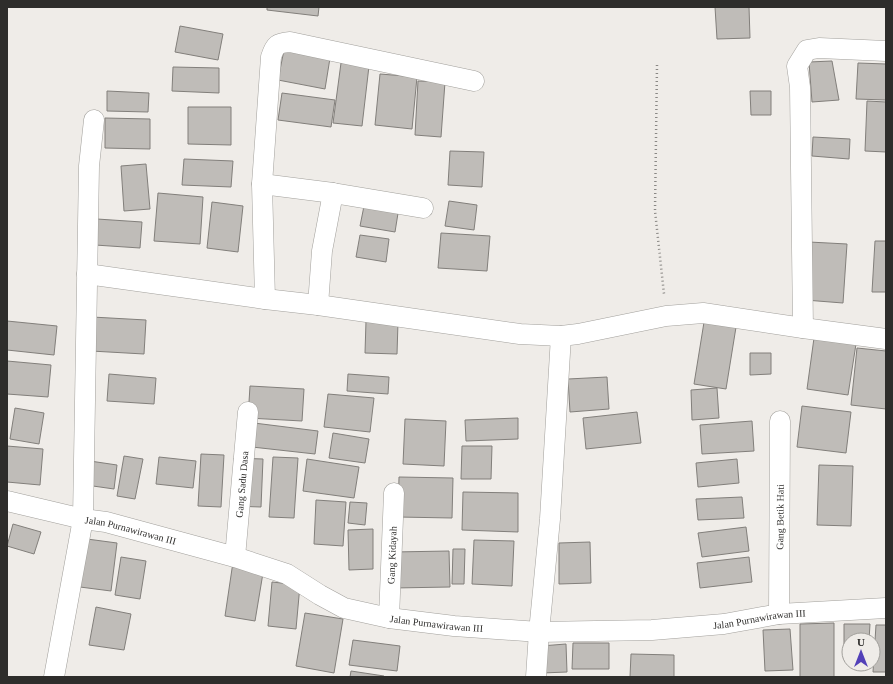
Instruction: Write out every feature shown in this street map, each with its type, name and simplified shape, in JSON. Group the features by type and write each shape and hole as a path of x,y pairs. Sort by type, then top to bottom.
{"street":[{"path":"265,299 262,184 271,57 274,48 281,43 290,42 474,81"},
{"path":"803,328 800,87 798,66 807,50 819,48 886,50"},
{"path":"54,677 83,519 89,166 94,120"},
{"path":"262,184 333,193 423,208"},
{"path":"318,305 322,251 333,193"},
{"path":"87,274 520,334 561,336 578,334 666,316 702,313 886,339"},
{"path":"536,677 550,519 561,336"},
{"name":"Gang Sadu Dasa","path":"235,557 248,412"},
{"name":"Gang Betik Hati","path":"779,614 780,421"},
{"name":"Gang Kidayah","path":"389,618 394,493"},
{"name":"Jalan Purnawirawan III","path":"7,500 83,519 106,522 235,557 287,574 344,608 389,618 454,626 539,632 652,630 724,624 779,614 886,608"}],"path":[{"path":"657,65 655,211 666,316"}],"building":[{"path":"267,7 319,7 318,16 267,10"},
{"path":"715,7 749,7 750,38 717,39"},
{"path":"180,26 223,34 218,60 175,52"},
{"path":"284,50 330,58 325,89 278,80"},
{"path":"832,61 839,100 812,102 809,62"},
{"path":"341,63 369,66 362,126 333,123"},
{"path":"858,63 886,64 886,100 856,99"},
{"path":"173,67 219,68 219,93 172,91"},
{"path":"380,74 417,77 412,129 375,125"},
{"path":"418,81 445,82 441,137 415,135"},
{"path":"107,91 149,93 148,112 107,111"},
{"path":"750,91 771,91 771,115 751,115"},
{"path":"282,93 335,100 331,127 278,120"},
{"path":"867,101 886,102 886,152 865,151"},
{"path":"188,107 231,107 231,145 188,144"},
{"path":"105,118 150,119 150,149 105,148"},
{"path":"813,137 850,139 849,159 812,156"},
{"path":"450,151 484,152 482,187 448,185"},
{"path":"184,159 233,161 231,187 182,185"},
{"path":"146,164 150,209 124,211 121,166"},
{"path":"158,193 203,197 200,244 154,241"},
{"path":"365,201 399,207 395,232 360,226"},
{"path":"449,201 477,205 474,230 445,226"},
{"path":"212,202 243,206 238,252 207,248"},
{"path":"97,219 142,222 140,248 95,245"},
{"path":"441,233 490,236 487,271 438,268"},
{"path":"360,235 389,239 386,262 356,257"},
{"path":"875,241 886,241 886,292 872,292"},
{"path":"809,242 847,244 843,303 805,300"},
{"path":"705,316 737,321 726,389 694,384"},
{"path":"92,317 146,320 144,354 91,351"},
{"path":"7,321 57,326 54,355 7,350"},
{"path":"366,321 398,322 397,354 365,353"},
{"path":"814,338 856,344 848,395 807,389"},
{"path":"857,348 886,351 886,409 851,405"},
{"path":"750,353 771,353 771,374 750,375"},
{"path":"7,361 51,365 48,397 7,394"},
{"path":"109,374 156,378 154,404 107,401"},
{"path":"348,374 389,377 388,394 347,391"},
{"path":"607,377 609,409 570,412 568,379"},
{"path":"250,386 304,389 302,421 248,418"},
{"path":"717,388 719,418 692,420 691,390"},
{"path":"328,394 374,398 370,432 324,427"},
{"path":"802,406 851,412 846,453 797,447"},
{"path":"15,408 44,413 39,444 10,439"},
{"path":"637,412 641,443 586,449 583,418"},
{"path":"518,418 518,439 466,441 465,420"},
{"path":"405,419 446,421 444,466 403,464"},
{"path":"752,421 754,451 702,454 700,425"},
{"path":"246,422 318,431 315,454 243,446"},
{"path":"333,433 369,439 365,463 329,458"},
{"path":"7,446 43,449 40,485 7,482"},
{"path":"462,446 492,446 491,479 461,479"},
{"path":"201,454 224,455 221,507 198,506"},
{"path":"124,456 143,459 135,499 117,496"},
{"path":"159,457 196,461 193,488 156,484"},
{"path":"273,457 298,458 294,518 269,517"},
{"path":"234,458 263,459 261,507 232,506"},
{"path":"307,459 359,467 354,498 303,491"},
{"path":"737,459 739,483 698,487 696,463"},
{"path":"90,461 117,465 114,489 86,485"},
{"path":"819,465 853,466 851,526 817,525"},
{"path":"399,477 453,478 452,518 398,517"},
{"path":"463,492 518,493 518,532 462,530"},
{"path":"742,497 744,518 698,520 696,499"},
{"path":"316,500 346,502 343,546 314,544"},
{"path":"350,502 367,503 365,525 348,523"},
{"path":"13,524 41,532 34,554 7,546"},
{"path":"746,527 749,551 702,557 698,533"},
{"path":"373,529 373,569 349,570 348,530"},
{"path":"87,539 117,543 111,591 80,587"},
{"path":"474,540 514,541 512,586 472,584"},
{"path":"590,542 591,583 559,584 559,543"},
{"path":"453,549 465,549 464,584 452,584"},
{"path":"449,551 450,587 394,588 393,552"},
{"path":"121,557 146,561 140,599 115,595"},
{"path":"749,557 752,582 700,588 697,563"},
{"path":"233,562 264,567 255,621 225,616"},
{"path":"272,582 300,585 296,629 268,626"},
{"path":"96,607 131,614 124,650 89,645"},
{"path":"305,613 343,619 334,673 296,666"},
{"path":"834,623 834,677 800,677 800,624"},
{"path":"844,624 870,624 870,632 844,632"},
{"path":"876,625 886,625 886,672 881,672 881,632 876,632"},
{"path":"790,629 793,670 765,671 763,630"},
{"path":"353,640 400,646 397,671 349,665"},
{"path":"573,643 609,643 609,669 572,669"},
{"path":"566,644 567,672 542,673 541,646"},
{"path":"631,654 674,655 674,677 630,677"},
{"path":"351,671 384,676 384,677 350,677"}]}
